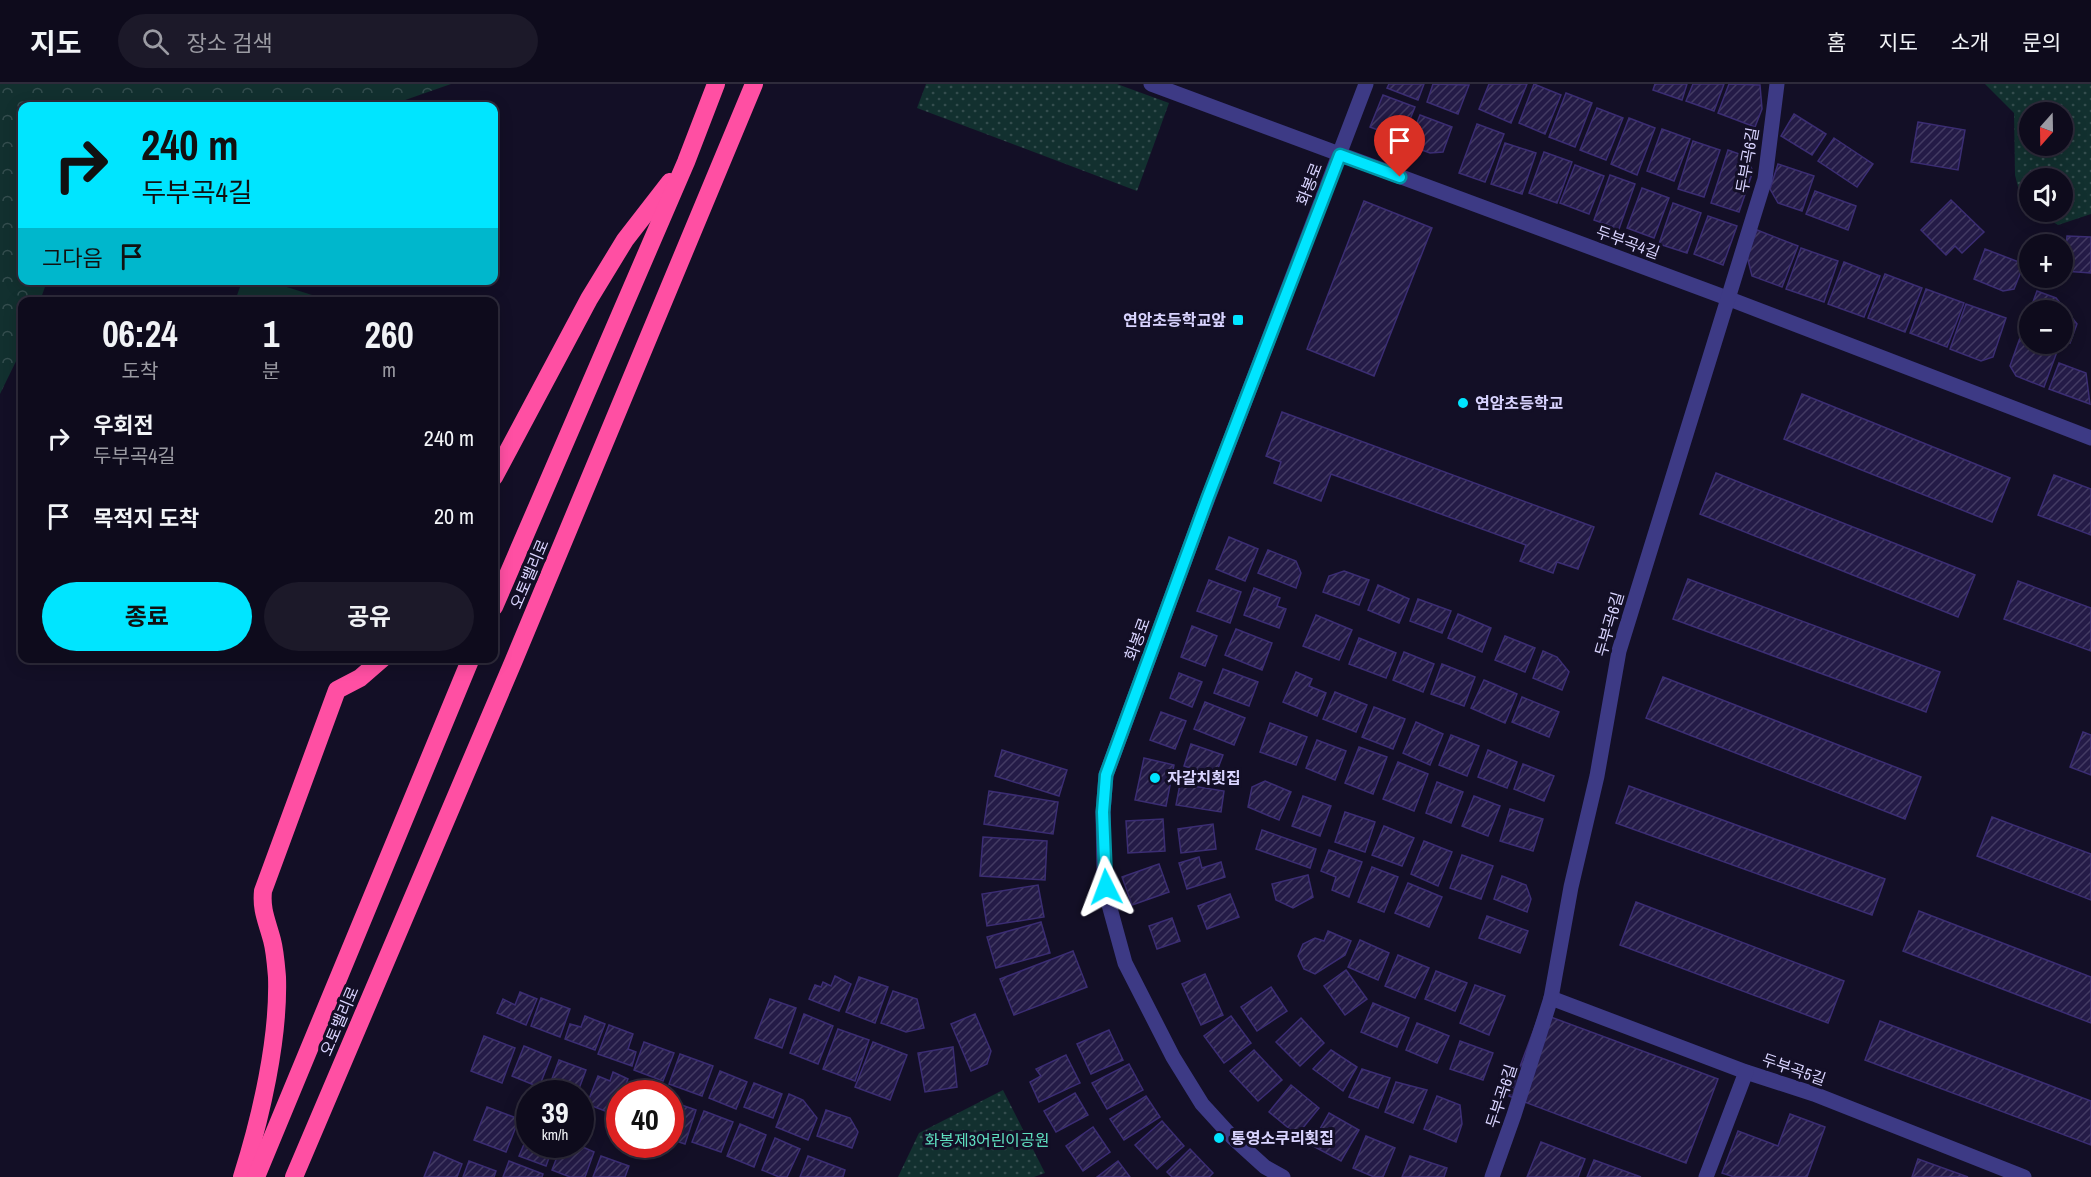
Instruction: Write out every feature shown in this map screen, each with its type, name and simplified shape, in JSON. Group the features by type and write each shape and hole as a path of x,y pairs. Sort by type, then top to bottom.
{"highway":[{"name":"오토밸리로","path":"498,598 686,162 716,84"},
{"name":"오토밸리로","path":"294,1177 514,660 754,84"},
{"path":"498,470 589,299 625,240 686,162"},
{"path":"242,1177 252,1146 268,1071 274,1020 277,977 273,943 261,905 263,891 338,690 360,678 377,663"},
{"name":"오토밸리로","path":"256,1177 469,663"}],"street":[{"name":"두부곡4길","path":"1151,84 1727,298 2091,438"},
{"name":"화봉로","path":"1283,1177 1265,1167 1202,1104 1145,1005 1125,963 1108,901 1104,872 1103,812 1106,775 1204,508 1366,84"},
{"name":"두부곡6길","path":"1492,1177 1551,998 1571,887 1597,776 1619,651 1765,179 1777,84"},
{"name":"두부곡5길","path":"1551,998 1814,1094 2024,1177"},
{"path":"1706,1177 1746,1071"}],"green space":[{"path":"0,84 451,84 399,102 18,102 18,285 46,285 41,297 18,297 18,357 0,394"},
{"path":"926,84 1117,84 1169,103 1137,191 917,108"},
{"path":"1985,84 2091,84 2091,214 2073,220 2073,168 2019,168 2019,191 2015,175 2014,113"},
{"path":"241,285 281,285 318,297 236,297"},
{"name":"화봉제3어린이공원","path":"1003,1090 1045,1173 1034,1177 898,1177 919,1133"}],"building":[{"path":"1389,84 1424,84 1418,100 1387,88"},
{"path":"1433,84 1469,85 1458,114 1427,102"},
{"path":"1489,84 1527,84 1511,123 1479,109"},
{"path":"1534,84 1561,95 1545,134 1519,123"},
{"path":"1655,84 1687,84 1682,100 1653,90"},
{"path":"1693,84 1724,84 1714,111 1686,101"},
{"path":"1729,84 1760,85 1762,109 1755,127 1718,113"},
{"path":"1566,93 1592,103 1575,147 1549,137"},
{"path":"1383,95 1415,107 1402,139 1370,127"},
{"path":"1597,108 1623,118 1606,160 1580,150"},
{"path":"1794,114 1826,134 1812,155 1781,136"},
{"path":"1420,115 1452,127 1443,152 1430,153 1408,145"},
{"path":"1629,118 1655,128 1637,175 1611,164"},
{"path":"1918,122 1965,130 1958,170 1911,162"},
{"path":"1477,124 1504,134 1485,182 1459,173"},
{"path":"1662,129 1690,139 1674,181 1647,171"},
{"path":"1834,138 1873,164 1857,187 1818,161"},
{"path":"1693,141 1720,150 1704,197 1678,189"},
{"path":"1505,143 1536,153 1522,194 1491,184"},
{"path":"1728,150 1745,156 1753,171 1739,212 1711,203"},
{"path":"1544,152 1572,162 1557,203 1529,193"},
{"path":"1778,164 1814,176 1802,211 1778,203 1770,189"},
{"path":"1575,165 1604,176 1589,214 1560,203"},
{"path":"1610,175 1635,184 1619,229 1594,220"},
{"path":"1642,188 1669,198 1654,238 1627,228"},
{"path":"1815,191 1856,206 1848,230 1806,214"},
{"path":"1951,200 1984,232 1962,253 1955,246 1946,255 1921,230"},
{"path":"1364,201 1432,228 1374,376 1307,349"},
{"path":"1673,203 1701,213 1687,253 1659,244"},
{"path":"1708,216 1737,226 1723,265 1694,254"},
{"path":"1757,230 1798,246 1782,287 1752,276 1747,256"},
{"path":"2073,236 2091,237 2091,273 2073,272"},
{"path":"1801,248 1838,261 1824,302 1786,289"},
{"path":"1985,249 2019,262 2019,276 2014,289 2003,291 1974,279"},
{"path":"1844,262 1880,276 1864,317 1828,304"},
{"path":"1885,274 1922,288 1905,332 1868,318"},
{"path":"1926,289 1964,303 1947,347 1910,333"},
{"path":"2037,291 2058,300 2034,300"},
{"path":"1966,304 2006,318 1993,357 1981,361 1950,349"},
{"path":"2073,319 2077,324 2073,335"},
{"path":"2019,341 2019,354 2056,354 2044,387 2016,376 2010,366"},
{"path":"2059,363 2086,373 2090,404 2049,389"},
{"path":"1802,394 2010,478 1992,522 1784,439"},
{"path":"1282,412 1594,527 1578,569 1557,562 1553,573 1520,561 1526,545 1331,474 1321,501 1274,483 1281,462 1266,456"},
{"path":"1716,473 1975,575 1958,617 1700,514"},
{"path":"2054,475 2091,489 2091,535 2038,515"},
{"path":"1229,537 1258,549 1245,581 1216,569"},
{"path":"1268,550 1296,561 1301,573 1296,588 1258,573"},
{"path":"1344,571 1369,580 1359,605 1323,592 1329,576"},
{"path":"1688,579 1940,672 1926,712 1673,619"},
{"path":"1209,580 1241,592 1230,623 1197,611"},
{"path":"2018,581 2091,608 2091,651 2004,619"},
{"path":"1378,585 1409,599 1399,623 1368,610"},
{"path":"1254,588 1280,598 1277,606 1286,609 1279,628 1244,615"},
{"path":"1418,599 1451,611 1442,633 1410,621"},
{"path":"1458,614 1491,628 1482,652 1448,638"},
{"path":"1316,615 1352,630 1339,660 1303,646"},
{"path":"1192,626 1217,636 1205,666 1181,657"},
{"path":"1236,629 1272,643 1262,670 1225,655"},
{"path":"1505,636 1535,648 1525,672 1495,660"},
{"path":"1359,638 1396,653 1386,678 1349,664"},
{"path":"1543,651 1557,657 1569,672 1562,690 1533,678"},
{"path":"1404,652 1434,664 1423,692 1393,680"},
{"path":"1442,664 1475,677 1464,706 1431,694"},
{"path":"1223,669 1258,682 1249,706 1214,693"},
{"path":"1296,672 1312,679 1309,686 1326,693 1317,716 1283,702"},
{"path":"1179,673 1202,682 1192,707 1170,698"},
{"path":"1663,677 1921,777 1905,819 1646,718"},
{"path":"1484,680 1517,694 1505,723 1471,708"},
{"path":"1335,692 1367,705 1356,732 1323,719"},
{"path":"1522,697 1559,712 1549,737 1512,722"},
{"path":"1205,702 1245,718 1234,745 1194,729"},
{"path":"1374,707 1405,719 1393,749 1362,737"},
{"path":"1161,712 1186,721 1175,749 1150,740"},
{"path":"1416,722 1443,734 1430,765 1403,753"},
{"path":"1270,723 1307,737 1296,765 1260,752"},
{"path":"2083,732 2091,735 2091,775 2070,767"},
{"path":"1451,735 1479,746 1467,776 1439,765"},
{"path":"1317,740 1346,751 1335,780 1306,768"},
{"path":"1191,744 1223,755 1215,776 1184,766"},
{"path":"1359,747 1387,757 1373,794 1345,783"},
{"path":"1002,750 1067,770 1059,796 995,776"},
{"path":"1488,750 1517,762 1507,788 1478,777"},
{"path":"1144,758 1174,765 1166,806 1135,800"},
{"path":"1398,762 1428,774 1414,811 1383,799"},
{"path":"1523,764 1554,776 1544,801 1514,789"},
{"path":"1265,781 1291,792 1279,820 1248,807 1252,787"},
{"path":"1437,782 1463,792 1451,823 1426,813"},
{"path":"1180,784 1224,791 1221,812 1176,805"},
{"path":"1629,786 1885,879 1872,915 1616,823"},
{"path":"989,791 1058,802 1053,834 984,824"},
{"path":"1303,796 1331,806 1320,836 1292,826"},
{"path":"1474,796 1500,806 1488,836 1462,826"},
{"path":"1510,809 1543,819 1533,851 1500,841"},
{"path":"1345,812 1375,822 1365,852 1335,842"},
{"path":"1992,817 2091,854 2091,900 1977,856"},
{"path":"1163,819 1165,851 1128,853 1126,821"},
{"path":"1213,824 1216,849 1181,853 1178,829"},
{"path":"1384,826 1414,838 1402,866 1372,855"},
{"path":"1262,830 1316,849 1310,868 1256,849"},
{"path":"983,837 1047,841 1045,880 980,876"},
{"path":"1424,841 1452,852 1438,886 1411,874"},
{"path":"1329,850 1362,862 1349,897 1332,890 1336,877 1321,871"},
{"path":"1462,855 1493,866 1481,899 1450,888"},
{"path":"1199,857 1202,868 1221,862 1225,877 1187,889 1179,863"},
{"path":"1159,864 1169,892 1132,905 1122,877"},
{"path":"1372,867 1398,877 1384,912 1358,902"},
{"path":"1308,875 1313,897 1293,908 1276,900 1272,884"},
{"path":"1502,876 1526,885 1531,899 1527,912 1494,899"},
{"path":"1408,883 1442,897 1429,927 1395,913"},
{"path":"1038,885 1044,917 987,926 982,894"},
{"path":"1230,894 1239,917 1207,929 1198,906"},
{"path":"1636,902 1844,981 1828,1023 1620,945"},
{"path":"1919,911 2091,977 2091,1023 1903,951"},
{"path":"1487,916 1528,931 1520,953 1479,938"},
{"path":"1172,918 1180,941 1157,949 1149,926"},
{"path":"1041,922 1050,953 996,968 987,937"},
{"path":"1328,931 1351,941 1345,955 1315,974 1304,969 1298,956 1303,944 1315,938 1324,941"},
{"path":"1360,940 1389,953 1378,980 1348,967"},
{"path":"1073,951 1087,987 1014,1015 1000,979"},
{"path":"1398,955 1429,968 1415,998 1385,986"},
{"path":"1346,970 1367,999 1345,1015 1324,986"},
{"path":"1436,971 1467,983 1455,1011 1425,999"},
{"path":"1205,974 1223,1015 1201,1025 1182,984"},
{"path":"835,976 851,984 839,1011 809,999 815,985 821,987 823,982 831,986"},
{"path":"859,977 888,987 875,1023 846,1012"},
{"path":"1475,985 1505,996 1489,1035 1460,1023"},
{"path":"1271,987 1287,1011 1257,1031 1241,1007"},
{"path":"893,991 917,999 924,1028 906,1032 881,1023"},
{"path":"520,992 537,999 526,1025 497,1013 503,999 515,1005"},
{"path":"541,998 570,1009 560,1037 531,1026"},
{"path":"770,999 796,1008 782,1048 755,1038"},
{"path":"1373,1003 1409,1018 1397,1047 1361,1032"},
{"path":"1540,1013 1718,1079 1686,1163 1509,1096"},
{"path":"804,1014 833,1026 818,1064 790,1053"},
{"path":"975,1014 991,1051 987,1064 971,1071 951,1024"},
{"path":"585,1016 605,1024 595,1050 565,1039 570,1024 581,1027"},
{"path":"1231,1016 1251,1043 1224,1063 1204,1036"},
{"path":"1301,1018 1324,1043 1300,1066 1276,1042"},
{"path":"1880,1021 2091,1101 2091,1145 1865,1060"},
{"path":"1417,1023 1449,1036 1437,1063 1406,1050"},
{"path":"609,1025 633,1034 628,1049 636,1052 632,1066 598,1054"},
{"path":"838,1029 869,1040 855,1081 823,1069"},
{"path":"1109,1030 1123,1060 1091,1074 1077,1044"},
{"path":"484,1036 515,1048 502,1083 471,1071"},
{"path":"1460,1041 1493,1053 1483,1080 1450,1069"},
{"path":"644,1042 674,1053 663,1080 634,1070"},
{"path":"873,1042 907,1055 890,1100 855,1087"},
{"path":"524,1046 551,1057 542,1080 522,1080 512,1076"},
{"path":"953,1047 957,1087 925,1092 918,1053"},
{"path":"1254,1050 1282,1080 1258,1101 1230,1071"},
{"path":"1331,1050 1357,1067 1343,1091 1313,1069"},
{"path":"680,1054 713,1066 702,1096 684,1089 684,1080 670,1080"},
{"path":"1066,1055 1080,1083 1039,1102 1030,1082 1041,1076 1036,1069"},
{"path":"559,1060 586,1070 582,1080 552,1080"},
{"path":"1129,1064 1143,1090 1107,1109 1092,1083"},
{"path":"1362,1069 1390,1078 1378,1108 1349,1097"},
{"path":"720,1071 747,1082 736,1109 709,1098"},
{"path":"613,1072 628,1079 628,1080 610,1080"},
{"path":"598,1076 608,1080 606,1111 594,1107 594,1086"},
{"path":"1396,1082 1427,1090 1413,1123 1385,1112"},
{"path":"754,1083 782,1094 773,1118 744,1107"},
{"path":"1291,1085 1319,1108 1297,1135 1269,1112"},
{"path":"1075,1093 1088,1115 1056,1132 1044,1111"},
{"path":"789,1094 803,1100 817,1118 808,1140 776,1127"},
{"path":"1146,1096 1160,1117 1124,1140 1110,1119"},
{"path":"1437,1096 1460,1105 1462,1124 1456,1142 1424,1129"},
{"path":"684,1106 696,1110 684,1144"},
{"path":"487,1107 516,1118 516,1127 506,1152 474,1140"},
{"path":"826,1110 850,1118 858,1132 852,1148 817,1136"},
{"path":"704,1111 733,1122 721,1152 692,1142"},
{"path":"1329,1113 1359,1130 1341,1161 1311,1145"},
{"path":"1790,1114 1825,1127 1807,1177 1734,1177 1722,1173 1738,1131 1778,1146"},
{"path":"1162,1121 1184,1146 1157,1169 1135,1145"},
{"path":"740,1124 766,1135 754,1167 727,1156"},
{"path":"1093,1127 1110,1152 1083,1171 1066,1146"},
{"path":"1366,1136 1395,1148 1383,1177 1374,1177 1353,1168"},
{"path":"775,1138 800,1149 787,1177 779,1177 762,1170"},
{"path":"1541,1142 1585,1159 1578,1177 1527,1177"},
{"path":"1190,1149 1213,1173 1209,1177 1172,1177 1167,1172"},
{"path":"434,1152 462,1164 457,1177 424,1177"},
{"path":"601,1156 629,1166 625,1177 593,1177"},
{"path":"808,1156 845,1170 843,1177 800,1177"},
{"path":"1410,1156 1447,1168 1444,1177 1402,1177"},
{"path":"524,1158 549,1158 546,1166"},
{"path":"557,1158 592,1158 585,1177 570,1177 552,1170"},
{"path":"1918,1159 1968,1177 1912,1177"},
{"path":"1594,1160 1641,1177 1587,1177"},
{"path":"469,1161 496,1171 494,1177 463,1177"},
{"path":"509,1161 543,1174 542,1177 503,1177"},
{"path":"1118,1161 1130,1177 1097,1177"}],"place":[{"name":"연암초등학교앞","path":"1238,320"},
{"name":"연암초등학교","path":"1463,403"},
{"name":"자갈치횟집","path":"1155,778"},
{"name":"통영소쿠리횟집","path":"1219,1138"}],"route":[{"path":"1106,887 1103,812 1106,775 1208,497 1340,155 1400,177"}]}
